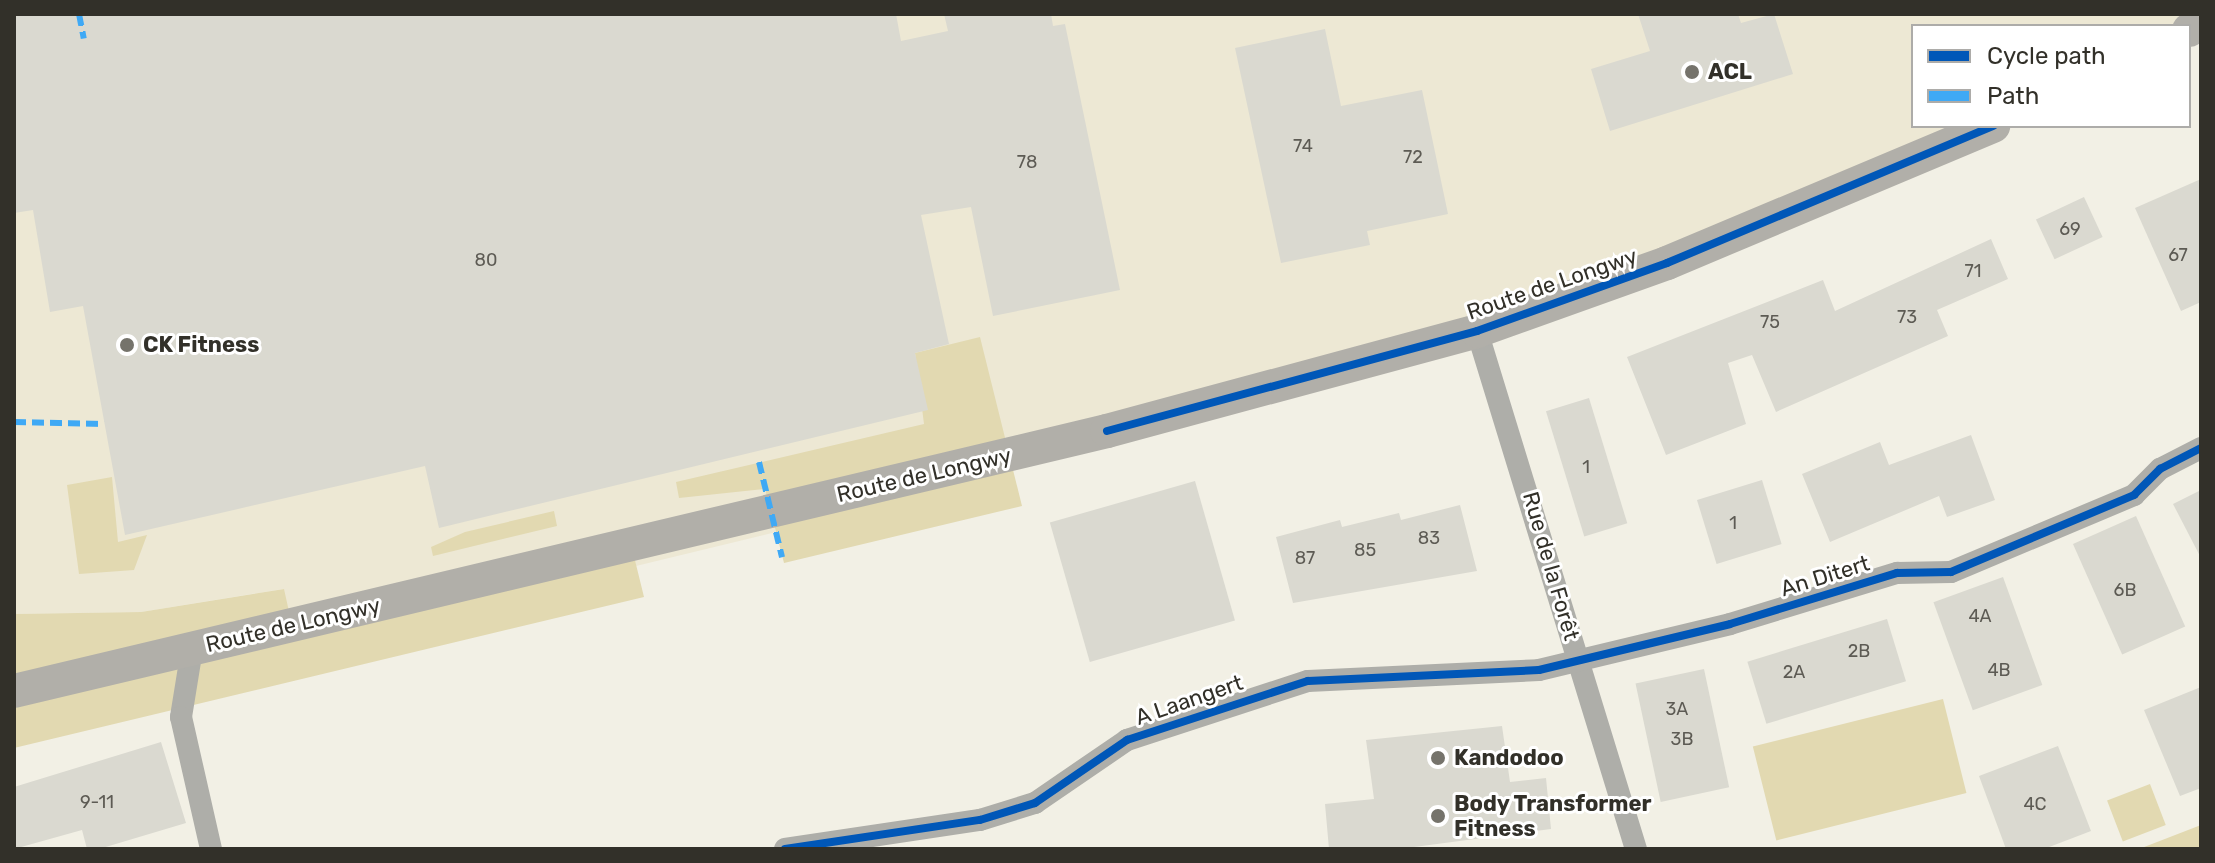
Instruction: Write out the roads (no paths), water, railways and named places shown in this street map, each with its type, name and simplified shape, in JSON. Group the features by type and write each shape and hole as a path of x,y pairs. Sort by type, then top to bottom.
{"main road":[{"name":"Route de Longwy","path":"14,691 1107,431 1477,331 1667,263 1988,128"}],"street":[{"name":"Rue de la Forêt","path":"1477,331 1636,849"},
{"name":"An Ditert","path":"1578,663 1897,573 1951,572 2134,495 2160,469 2201,448"},
{"path":"192,649 181,717 211,849"},
{"name":"A Laangert","path":"785,849 980,820 1035,803 1127,740 1308,681 1501,674 1578,663"}],"place":[{"name":"ACL","path":"1692,72"},
{"name":"CK Fitness","path":"127,345"},
{"name":"Kandodoo","path":"1438,758"},
{"name":"Body Transformer Fitness","path":"1438,816"}]}
